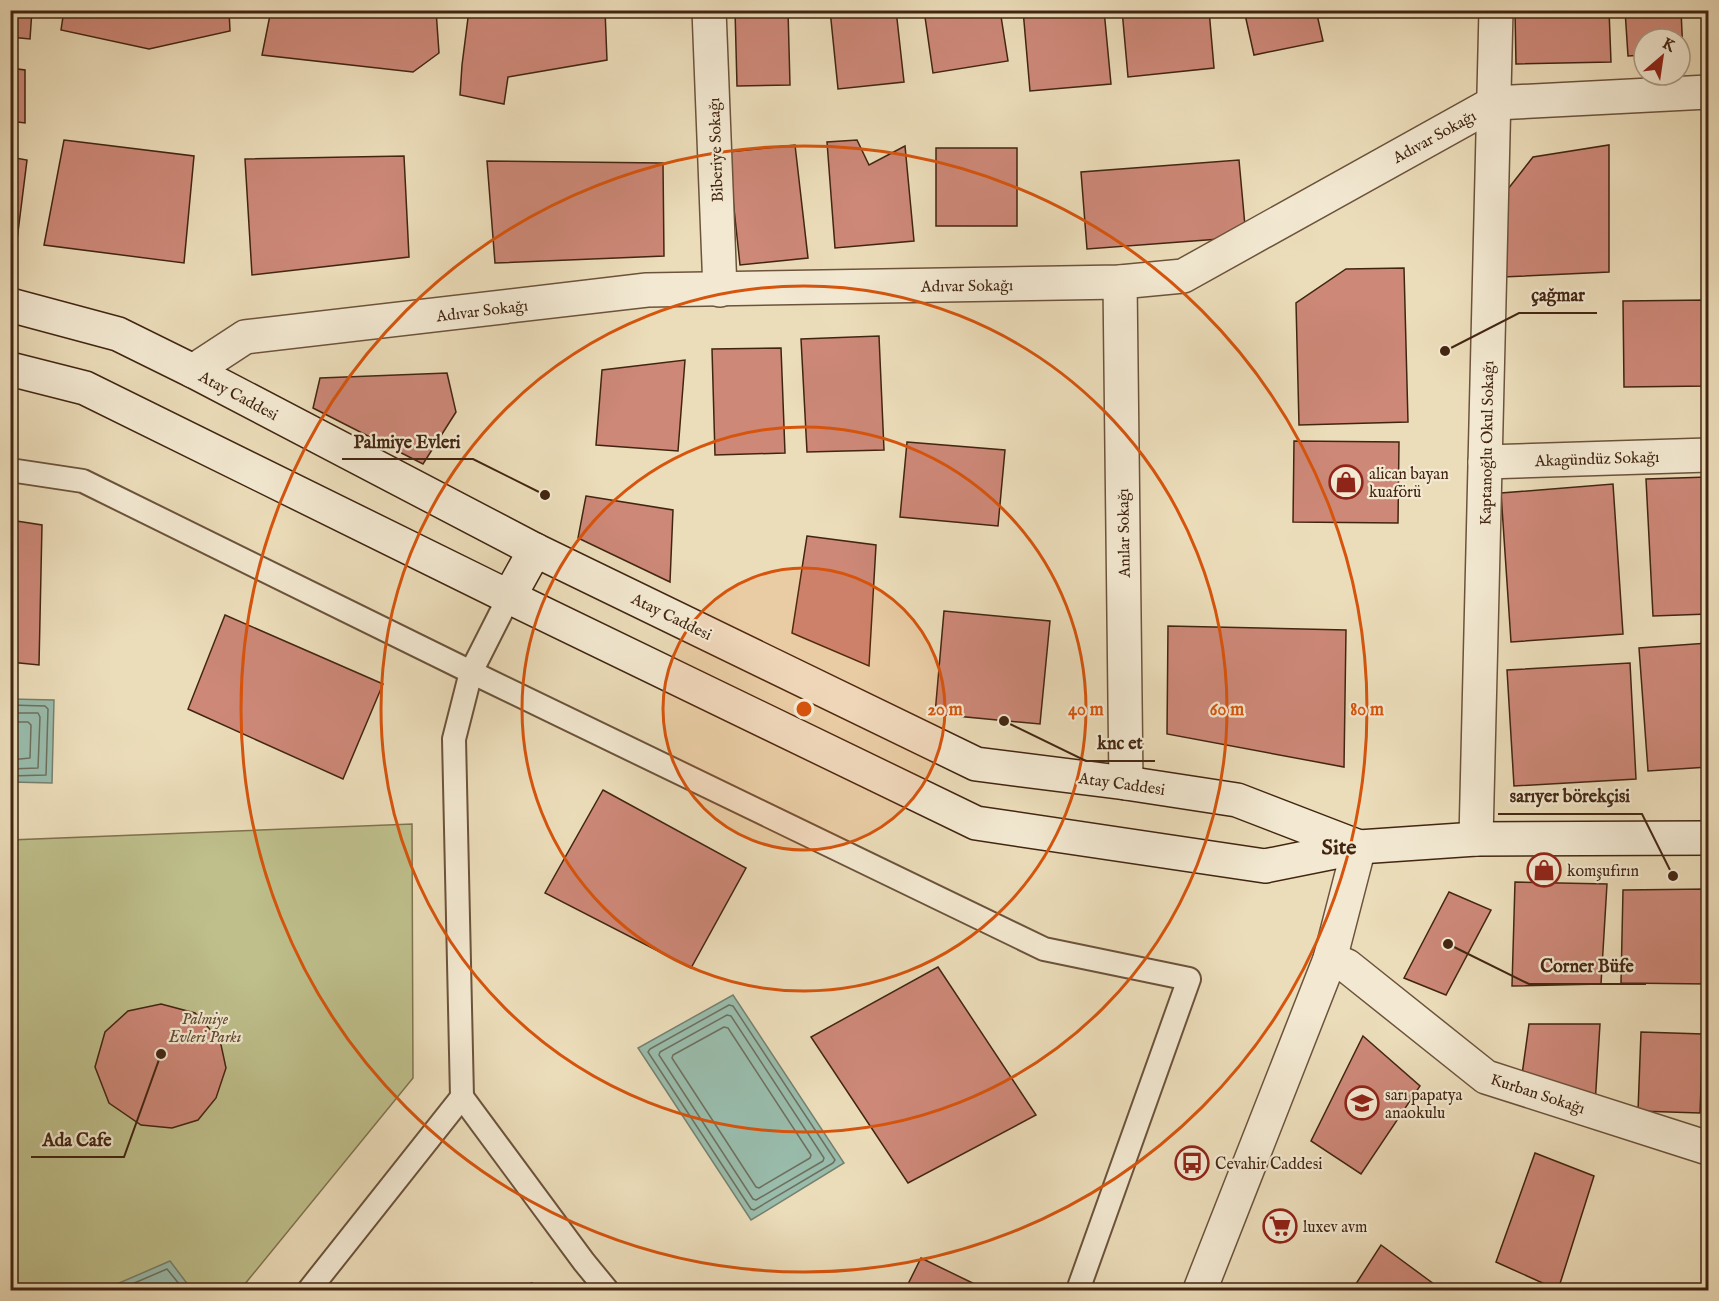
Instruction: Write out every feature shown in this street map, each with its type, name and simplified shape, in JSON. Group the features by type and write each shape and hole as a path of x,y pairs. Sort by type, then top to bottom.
{"street":[{"name":"Biberiye Sokağı","path":"709,10 720,290"},
{"name":"Kaptanoğlu Okul Sokağı","path":"1476,839 1496,10"},
{"name":"Adıvar Sokağı","path":"193,372 245,337 647,290 1120,282 1184,276 1494,103 1708,92"},
{"name":"Anılar Sokağı","path":"1120,282 1126,783"},
{"name":"Atay Caddesi","path":"10,305 118,334 535,550 976,764 1237,800 1359,847"},
{"name":"Atay Caddesi","path":"10,369 85,388 976,824 1265,866 1359,847 1476,839 1708,838"},
{"name":"Akagündüz Sokağı","path":"1485,462 1708,455"},
{"path":"509,597 535,550"},
{"path":"1200,1290 1330,959 1359,847"},
{"name":"Kurban Sokağı","path":"1330,959 1347,966 1485,1077 1708,1148"}],"lane":[{"path":"10,470 83,481 471,672 1044,949 1189,979 1078,1290"},
{"path":"509,597 471,672 454,739 462,1097 607,1290"},
{"path":"309,1290 462,1097"}],"green space":[{"name":"Palmiye Evleri Parkı","path":"412,824 413,1078 240,1290 11,1290 10,840"}],"water":[{"path":"11,699 54,700 52,783 11,782"},
{"path":"733,995 844,1163 751,1220 638,1048"},
{"path":"170,1261 192,1290 103,1290"}],"building":[{"path":"10,10 32,10 30,39 10,37"},
{"path":"64,10 229,10 230,31 149,49 61,30"},
{"path":"271,10 436,10 439,53 413,72 262,55"},
{"path":"469,10 605,10 607,60 508,77 504,104 460,95"},
{"path":"735,10 788,10 790,85 737,86"},
{"path":"830,10 896,10 904,82 838,89"},
{"path":"924,10 1000,10 1008,61 933,73"},
{"path":"1023,10 1104,10 1111,84 1030,91"},
{"path":"1122,10 1209,10 1214,68 1128,77"},
{"path":"1244,10 1316,10 1323,41 1254,55"},
{"path":"1515,10 1609,10 1611,62 1516,64"},
{"path":"1625,10 1681,10 1682,27 1632,27 1632,56 1628,56"},
{"path":"10,68 25,70 25,123 10,121"},
{"path":"64,140 194,156 184,263 44,245"},
{"path":"857,140 869,165 905,146 914,241 835,248 827,142"},
{"path":"795,145 808,258 740,265 728,152"},
{"path":"1609,145 1609,272 1502,277 1497,203 1533,157"},
{"path":"936,148 1017,148 1017,226 936,226"},
{"path":"404,156 409,257 252,275 245,159"},
{"path":"10,157 27,160 16,248 10,247"},
{"path":"1239,160 1246,237 1087,249 1081,172"},
{"path":"487,161 663,163 664,256 495,263"},
{"path":"1404,268 1408,422 1299,425 1296,303 1346,269"},
{"path":"1708,300 1708,386 1624,387 1623,301"},
{"path":"879,336 884,450 807,452 801,339"},
{"path":"781,348 785,453 715,455 712,349"},
{"path":"685,360 678,451 596,445 602,370"},
{"path":"447,373 456,412 423,464 313,408 320,378"},
{"name":"alican bayan kuaförü","path":"1294,441 1399,442 1398,523 1293,522"},
{"path":"907,442 1005,450 998,526 900,517"},
{"path":"1708,477 1708,614 1653,616 1646,479"},
{"path":"1613,484 1623,634 1511,642 1501,493"},
{"path":"586,496 673,510 670,582 578,538"},
{"path":"10,520 42,525 39,665 10,662"},
{"path":"807,536 876,545 869,666 792,633"},
{"path":"944,611 1050,621 1040,724 935,714"},
{"path":"225,615 383,684 343,779 188,709"},
{"path":"1168,626 1346,630 1344,767 1167,734"},
{"path":"1708,643 1708,767 1648,771 1639,648"},
{"path":"1630,663 1636,779 1514,786 1507,670"},
{"path":"603,790 746,868 691,968 545,893"},
{"path":"1515,882 1607,884 1601,984 1512,986"},
{"path":"1708,889 1708,984 1621,983 1623,890"},
{"path":"1449,892 1491,910 1446,995 1404,978"},
{"path":"938,967 1036,1115 908,1183 811,1037"},
{"path":"161,1004 195,1013 220,1040 226,1068 216,1098 198,1120 172,1128 141,1125 109,1103 95,1067 105,1032 128,1011"},
{"path":"1529,1024 1600,1024 1595,1105 1521,1082"},
{"path":"1641,1032 1703,1034 1700,1113 1638,1111"},
{"path":"1363,1036 1420,1086 1361,1174 1311,1141"},
{"path":"1535,1153 1594,1176 1558,1290 1496,1262"},
{"path":"1381,1245 1442,1290 1352,1290"},
{"path":"921,1258 987,1290 905,1290"},
{"path":"532,1283 535,1290 509,1290"}],"place":[{"name":"çağmar","path":"1445,351"},
{"name":"alican bayan kuaförü","path":"1346,482"},
{"name":"Palmiye Evleri","path":"545,495"},
{"name":"knc et","path":"1004,721"},
{"name":"komşufırın","path":"1544,870"},
{"name":"sarıyer börekçisi","path":"1673,876"},
{"name":"Corner Büfe","path":"1448,944"},
{"name":"Ada Cafe","path":"161,1054"},
{"name":"sarı papatya anaokulu","path":"1362,1103"},
{"name":"Cevahir Caddesi","path":"1192,1163"},
{"name":"luxev avm","path":"1280,1226"}],"district":[{"name":"Site","path":"1339,846"}]}
